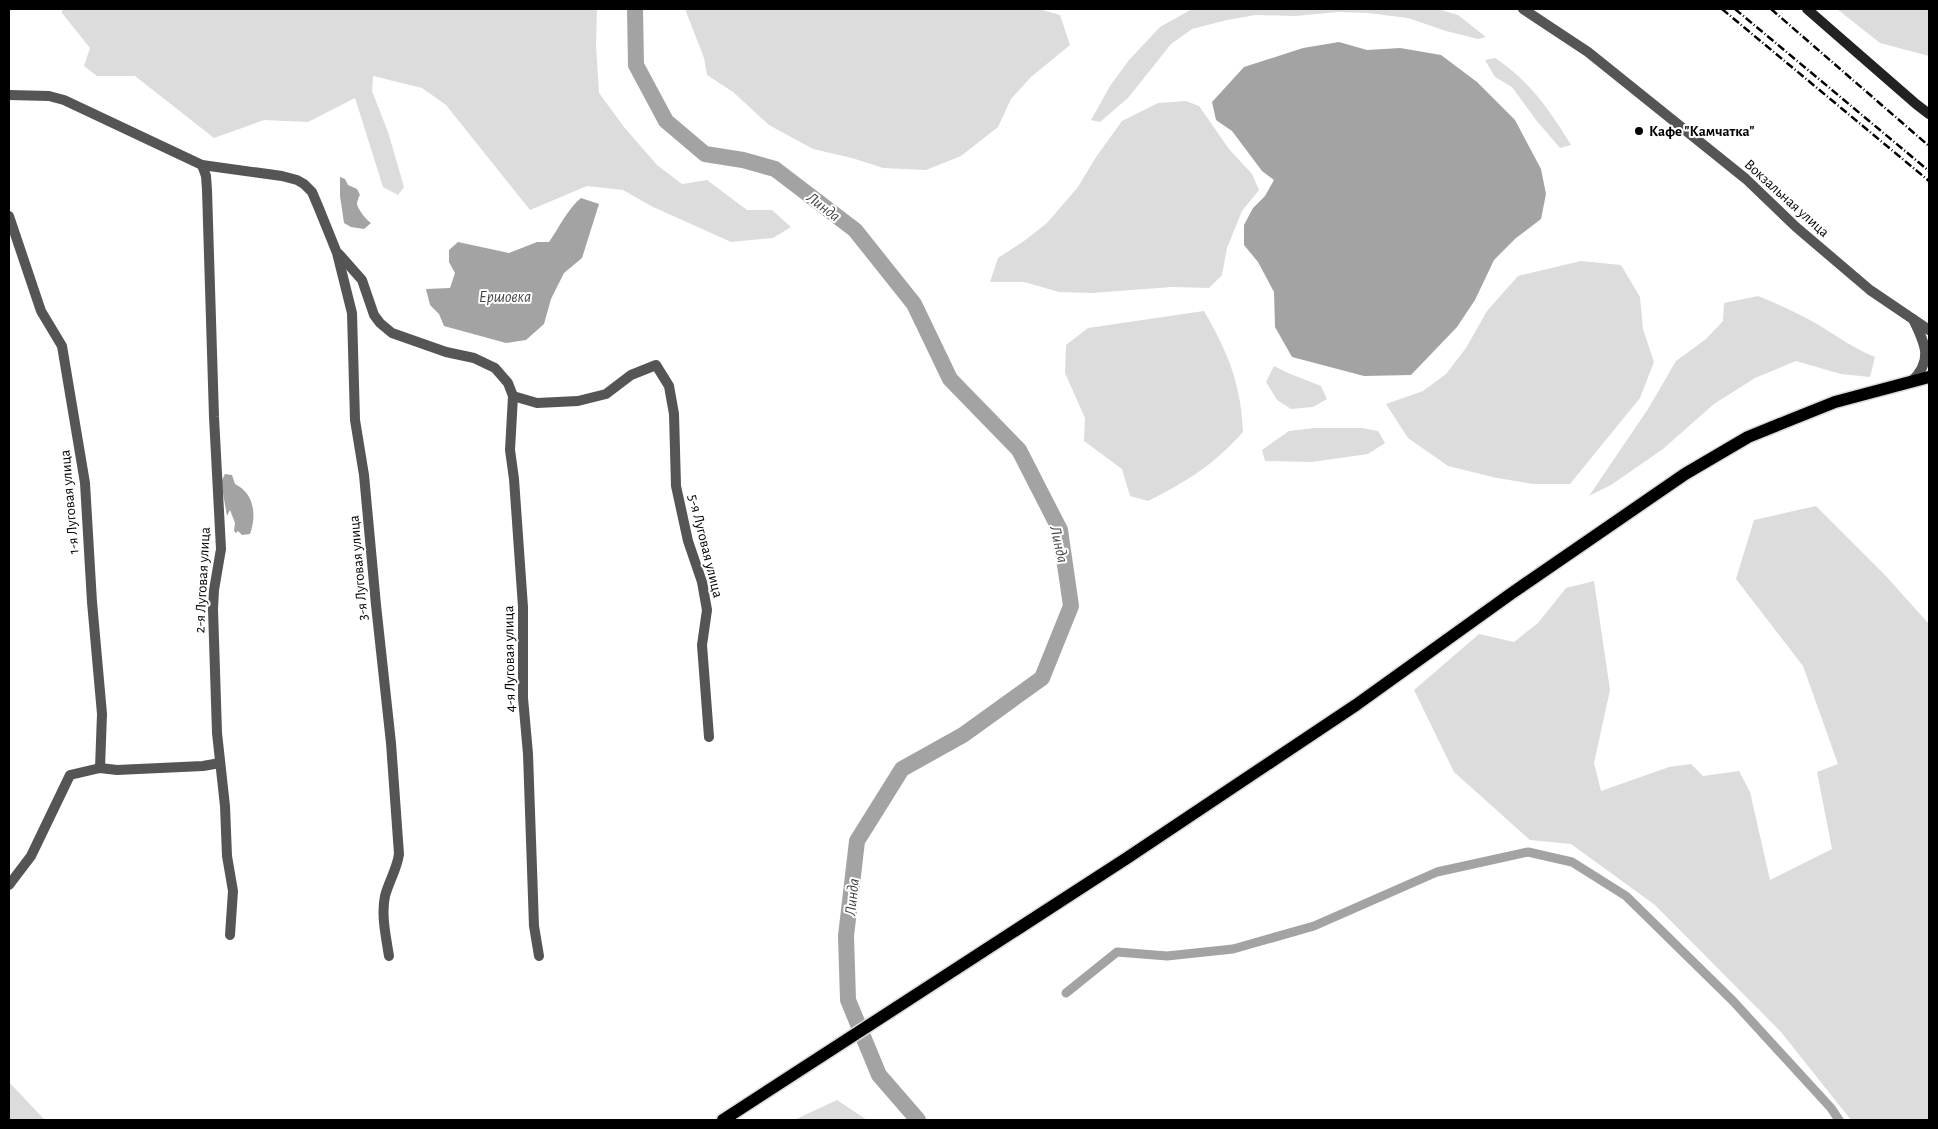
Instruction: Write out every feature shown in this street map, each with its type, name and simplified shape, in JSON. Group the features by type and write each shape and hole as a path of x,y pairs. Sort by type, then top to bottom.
{"main road":[{"path":"723,1120 1127,858 1356,705 1512,593 1692,469 1748,438 1835,402 1929,377"}],"street":[{"name":"Вокзальная улица","path":"1523,9 1588,52 1746,179 1796,227 1862,284 1929,330"},
{"path":"1807,9 1929,114"},
{"path":"9,95 49,96 64,100 202,165"},
{"name":"3-я Луговая улица","path":"202,165 282,176 304,184 312,192 337,253 352,313 355,420 364,474 391,743 399,854 397,868 385,899 388,956"},
{"name":"2-я Луговая улица","path":"202,165 206,176 207,190 214,417 221,548 213,609 217,733 225,806 227,856 234,890 230,935"},
{"name":"1-я Луговая улица","path":"9,216 41,311 62,346 85,483 92,602 102,714 100,768"},
{"path":"337,253 362,280 374,315 392,333 446,352 474,358 494,368 508,383 513,396"},
{"path":"1911,382 1921,372 1926,360 1926,351 1922,338 1912,318"},
{"name":"5-я Луговая улица","path":"513,396 537,403 578,401 606,394 631,375 656,365 669,386 674,414 676,486 688,541 702,582 707,610 702,645 709,737"},
{"name":"4-я Луговая улица","path":"513,396 510,450 524,607 523,698 528,754 534,926 539,956"},
{"path":"9,885 31,856 70,775 100,768 117,770 203,766 220,763"}],"shaded area":[{"path":"62,9 597,9 596,45 599,93 624,127 657,165 682,184 707,180 747,210 772,210 791,227 773,238 731,242 651,206 623,190 587,186 530,210 446,105 422,88 373,76 372,91 388,132 404,187 398,195 383,187 355,98 308,122 264,120 214,138 135,76 97,76 84,66 90,48 62,13"},
{"path":"685,9 1039,9 1060,15 1070,45 1031,77 1011,99 998,127 961,156 926,170 883,168 852,158 813,149 769,125 733,92 707,75 704,58"},
{"path":"1192,9 1438,9 1458,15 1486,37 1478,39 1446,31 1408,18 1368,13 1338,12 1295,16 1256,15 1227,20 1192,29 1171,44 1128,98 1100,122 1091,120 1110,86 1129,60 1160,27"},
{"path":"1837,9 1929,9 1929,56 1880,43"},
{"path":"1495,58 1507,66 1538,97 1571,145 1560,148 1536,120 1512,87 1495,77 1485,60"},
{"path":"1186,101 1199,106 1229,149 1252,174 1259,190 1242,211 1227,248 1222,275 1209,288 1172,287 1092,293 1059,292 1024,282 990,282 998,258 1047,223 1078,187 1096,157 1122,121 1158,103"},
{"path":"1581,261 1621,265 1640,297 1643,329 1654,362 1640,398 1570,484 1533,484 1497,478 1448,466 1408,438 1386,404 1423,391 1446,374 1466,348 1487,311 1518,276"},
{"path":"1758,296 1803,316 1852,346 1875,357 1870,377 1841,374 1796,361 1755,378 1714,404 1663,449 1611,485 1589,496 1648,409 1676,361 1706,339 1723,321 1724,303"},
{"path":"1204,311 1232,369 1242,414 1243,432 1211,463 1175,487 1148,501 1130,496 1122,469 1084,441 1085,418 1065,373 1066,345 1088,328"},
{"path":"1274,366 1321,386 1327,399 1313,407 1291,409 1277,400 1266,382"},
{"path":"1314,428 1362,428 1378,431 1385,443 1368,454 1312,462 1265,461 1262,450 1289,431"},
{"path":"1816,506 1885,575 1929,624 1929,1120 1851,1120 1781,1032 1655,905 1571,844 1530,840 1454,772 1414,690 1479,634 1514,642 1538,623 1566,588 1594,581 1610,690 1594,763 1601,791 1669,767 1691,764 1703,776 1739,771 1750,792 1770,880 1832,849 1817,772 1838,764 1803,666 1736,579 1754,520"},
{"path":"9,1082 42,1117 45,1120 9,1120"},
{"path":"837,1100 867,1120 794,1120"}],"water":[{"path":"1339,42 1367,50 1400,48 1441,55 1477,82 1515,120 1541,169 1546,194 1541,219 1516,238 1494,260 1475,300 1457,327 1411,375 1364,376 1292,357 1275,327 1274,292 1258,262 1244,245 1244,225 1253,208 1265,196 1274,180 1262,171 1232,131 1216,120 1212,102 1244,67 1303,48"},
{"path":"340,177 345,179 348,185 357,189 360,195 357,204 371,223 364,229 351,227 344,223 340,196"},
{"name":"Ершовка","path":"581,198 599,204 582,258 564,273 551,299 544,324 526,340 506,343 444,326 439,314 430,305 426,289 450,288 455,273 449,262 449,250 458,242 509,253 537,242 549,242 576,202"},
{"path":"225,474 232,475 235,484 250,499 253,519 250,534 242,535 238,531 236,533 234,531 235,523 230,510 227,516 221,482"}],"waterway":[{"name":"Линда","path":"635,9 636,65 666,121 705,154 743,160 775,169 855,230 914,304 950,379 1019,450 1060,530 1071,606 1042,678 963,735 902,769 857,841 846,936 848,1000 879,1075 918,1120"},
{"path":"1066,993 1117,952 1167,956 1233,949 1314,926 1437,872 1528,852 1572,862 1626,896 1733,1001 1831,1108 1839,1120"}],"railway":[{"path":"1722,9 1929,181"},
{"path":"1735,9 1929,171"},
{"path":"1771,9 1929,146"}],"place":[{"name":"Кафе \"Камчатка\"","path":"1639,131"}]}
